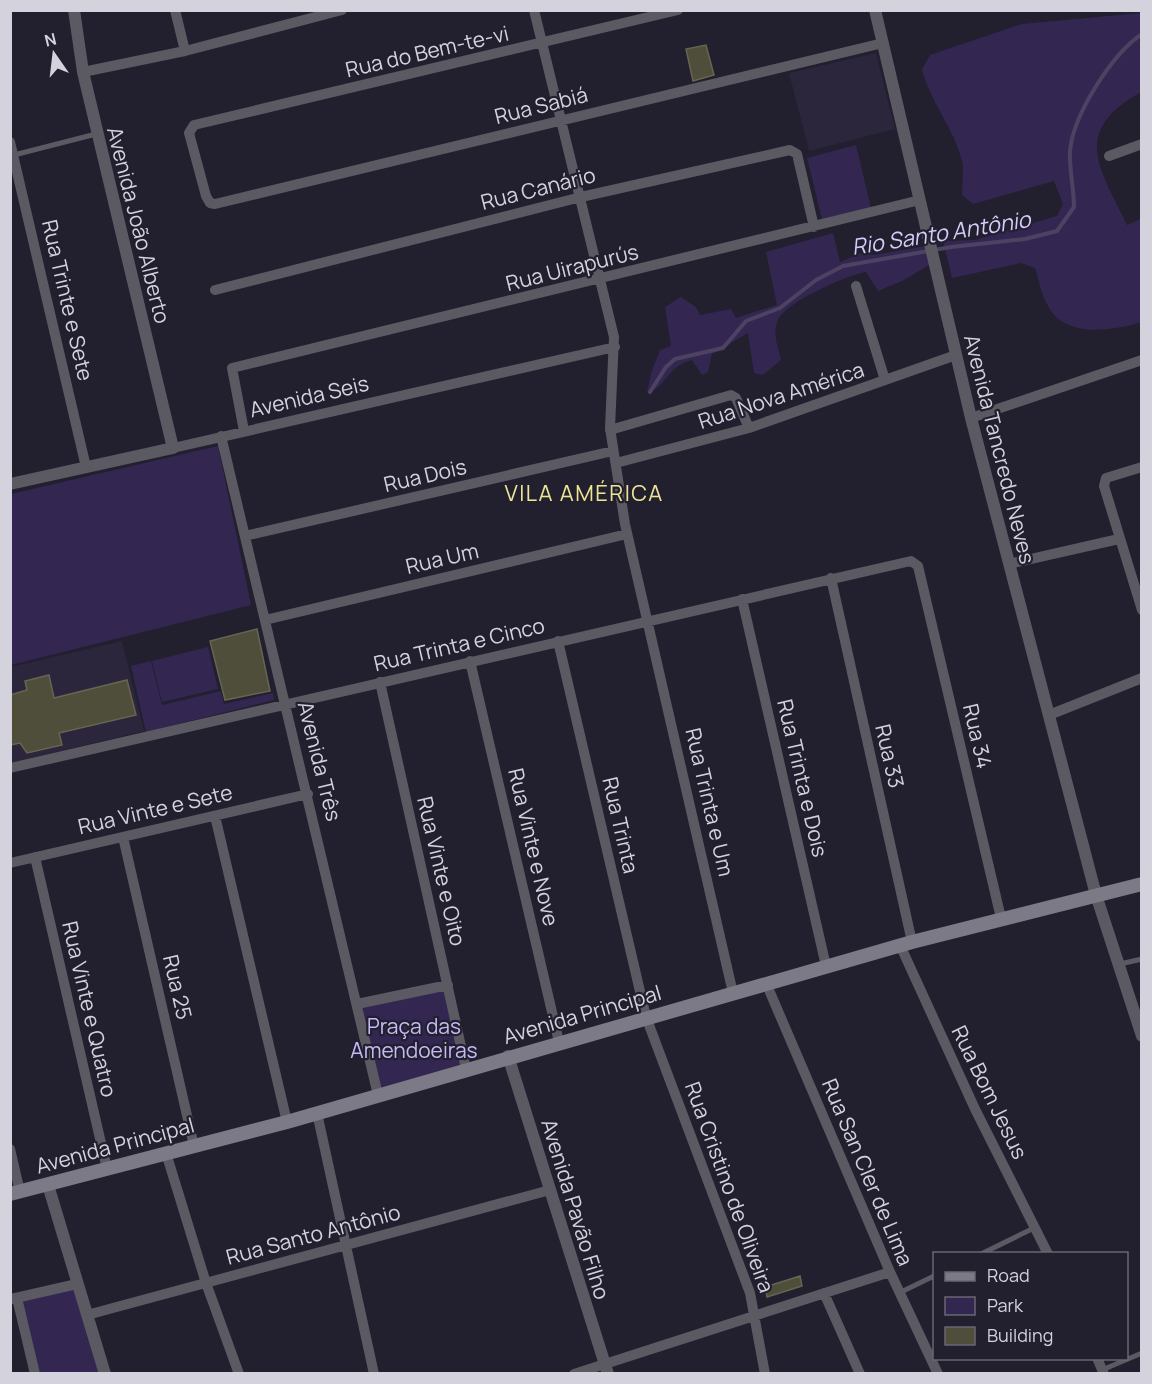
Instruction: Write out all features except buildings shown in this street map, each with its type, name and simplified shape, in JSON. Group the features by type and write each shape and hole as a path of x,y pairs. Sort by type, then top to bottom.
{"main road":[{"name":"Avenida Principal","path":"15,1193 287,1122 466,1068 906,944 1142,884"}],"street":[{"name":"Avenida João Alberto","path":"74,10 83,72 97,134 173,448"},
{"path":"175,10 185,51"},
{"path":"83,72 185,51 342,10"},
{"name":"Rua Trinta e Um","path":"534,10 602,280 615,347 610,430 627,534 733,993"},
{"name":"Rua do Bem-te-vi","path":"210,203 189,133 194,125 543,44 678,10"},
{"name":"Avenida Tancredo Neves","path":"875,10 971,418 1096,895 1142,1036"},
{"name":"Rua Sabiá","path":"210,203 215,204 883,43"},
{"name":"Rua Trinte e Sete","path":"10,142 86,467"},
{"path":"1109,156 1142,144"},
{"name":"Rua Canário","path":"215,290 581,197 790,150 797,154 814,227"},
{"name":"Rua Uirapurύs","path":"244,431 232,368 602,280 920,200"},
{"path":"856,286 885,380"},
{"name":"Avenida Seis","path":"10,484 615,347"},
{"name":"Rua Nova América","path":"616,464 748,428 956,355"},
{"path":"971,418 1142,360"},
{"path":"610,430 728,395 736,398 748,428"},
{"name":"Avenida Três","path":"221,436 378,1095"},
{"name":"Rua Dois","path":"245,536 613,452"},
{"path":"1142,466 1106,478 1104,486 1142,610"},
{"name":"Rua Um","path":"265,620 627,534"},
{"path":"1009,564 1119,539"},
{"name":"Rua Trinta e Cinco","path":"10,768 831,578 908,561 917,563"},
{"name":"Rua 34","path":"917,563 1001,918"},
{"name":"Rua 33","path":"831,578 906,944"},
{"name":"Rua Trinta e Dois","path":"742,599 826,966"},
{"name":"Rua Trinta","path":"558,641 646,1017"},
{"name":"Rua Vinte e Nove","path":"470,662 559,1042"},
{"path":"1049,714 1142,678"},
{"name":"Rua Vinte e Oito","path":"380,682 466,1068"},
{"name":"Rua Vinte e Sete","path":"10,863 308,794"},
{"path":"215,816 287,1122"},
{"name":"Rua 25","path":"123,837 194,1146"},
{"name":"Rua Vinte e Quatro","path":"35,857 107,1169"},
{"name":"Rua Bom Jesus","path":"906,944 975,1109 1047,1252"},
{"name":"Rua San Cler de Lima","path":"766,983 899,1293 939,1374"},
{"path":"357,1004 448,985"},
{"name":"Rua Cristino de Oliveira","path":"646,1017 750,1293 765,1374"},
{"name":"Avenida Pavão Filho","path":"508,1056 607,1370"},
{"path":"317,1113 374,1374"},
{"path":"10,1149 15,1193"},
{"path":"166,1154 206,1283 239,1374"},
{"path":"48,1185 105,1374"},
{"name":"Rua Santo Antônio","path":"87,1315 550,1190"},
{"path":"574,1374 607,1370 890,1272"},
{"path":"35,1374 14,1298 77,1284"},
{"path":"824,1293 860,1374"}],"lane":[{"path":"14,155 97,134"},
{"path":"1119,964 1142,959"},
{"path":"985,1252 1035,1228"},
{"path":"899,1293 933,1276"},
{"path":"1128,1360 1142,1353"},
{"path":"1103,1372 1128,1360"}],"shaded area":[{"path":"876,53 895,129 809,151 789,73"},
{"path":"122,641 144,731 11,763 10,667"}],"green space":[{"path":"1141,13 1141,92 1119,107 1105,122 1098,137 1097,152 1108,186 1127,225 1141,219 1141,322 1117,328 1090,330 1064,323 1054,315 1047,304 1035,268 1021,263 952,278 943,241 975,240 1057,216 1063,204 1054,181 973,204 962,195 963,165 958,149 930,93 922,69 930,55 1022,24"},
{"path":"856,145 871,208 822,219 807,158"},
{"path":"833,233 840,262 869,250 873,255 926,246 931,264 902,281 878,291 866,272 857,274 818,290 792,305 783,313 776,325 776,340 781,360 763,375 754,373 748,333 712,354 708,372 702,375 692,360 672,371 659,386 647,393 651,373 660,350 671,346 665,307 681,297 696,307 700,315 731,309 736,318 777,305 766,252"},
{"path":"218,446 251,605 11,665 11,494"},
{"path":"208,647 218,689 162,702 152,661"},
{"path":"151,661 162,705 221,691 224,704 273,693 274,700 146,732 131,666"},
{"name":"Praça das Amendoeiras","path":"446,986 465,1068 379,1093 359,1005"},
{"path":"77,1285 106,1373 33,1373 15,1299"}],"waterway":[{"name":"Rio Santo Antônio","path":"650,392 666,367 675,359 723,348 746,321 780,308 816,280 843,266 951,247 1025,239 1057,231 1074,207 1070,151 1078,120 1107,70 1130,43 1142,34"}],"district":[{"name":"VILA AMÉRICA","path":"584,493"}]}
